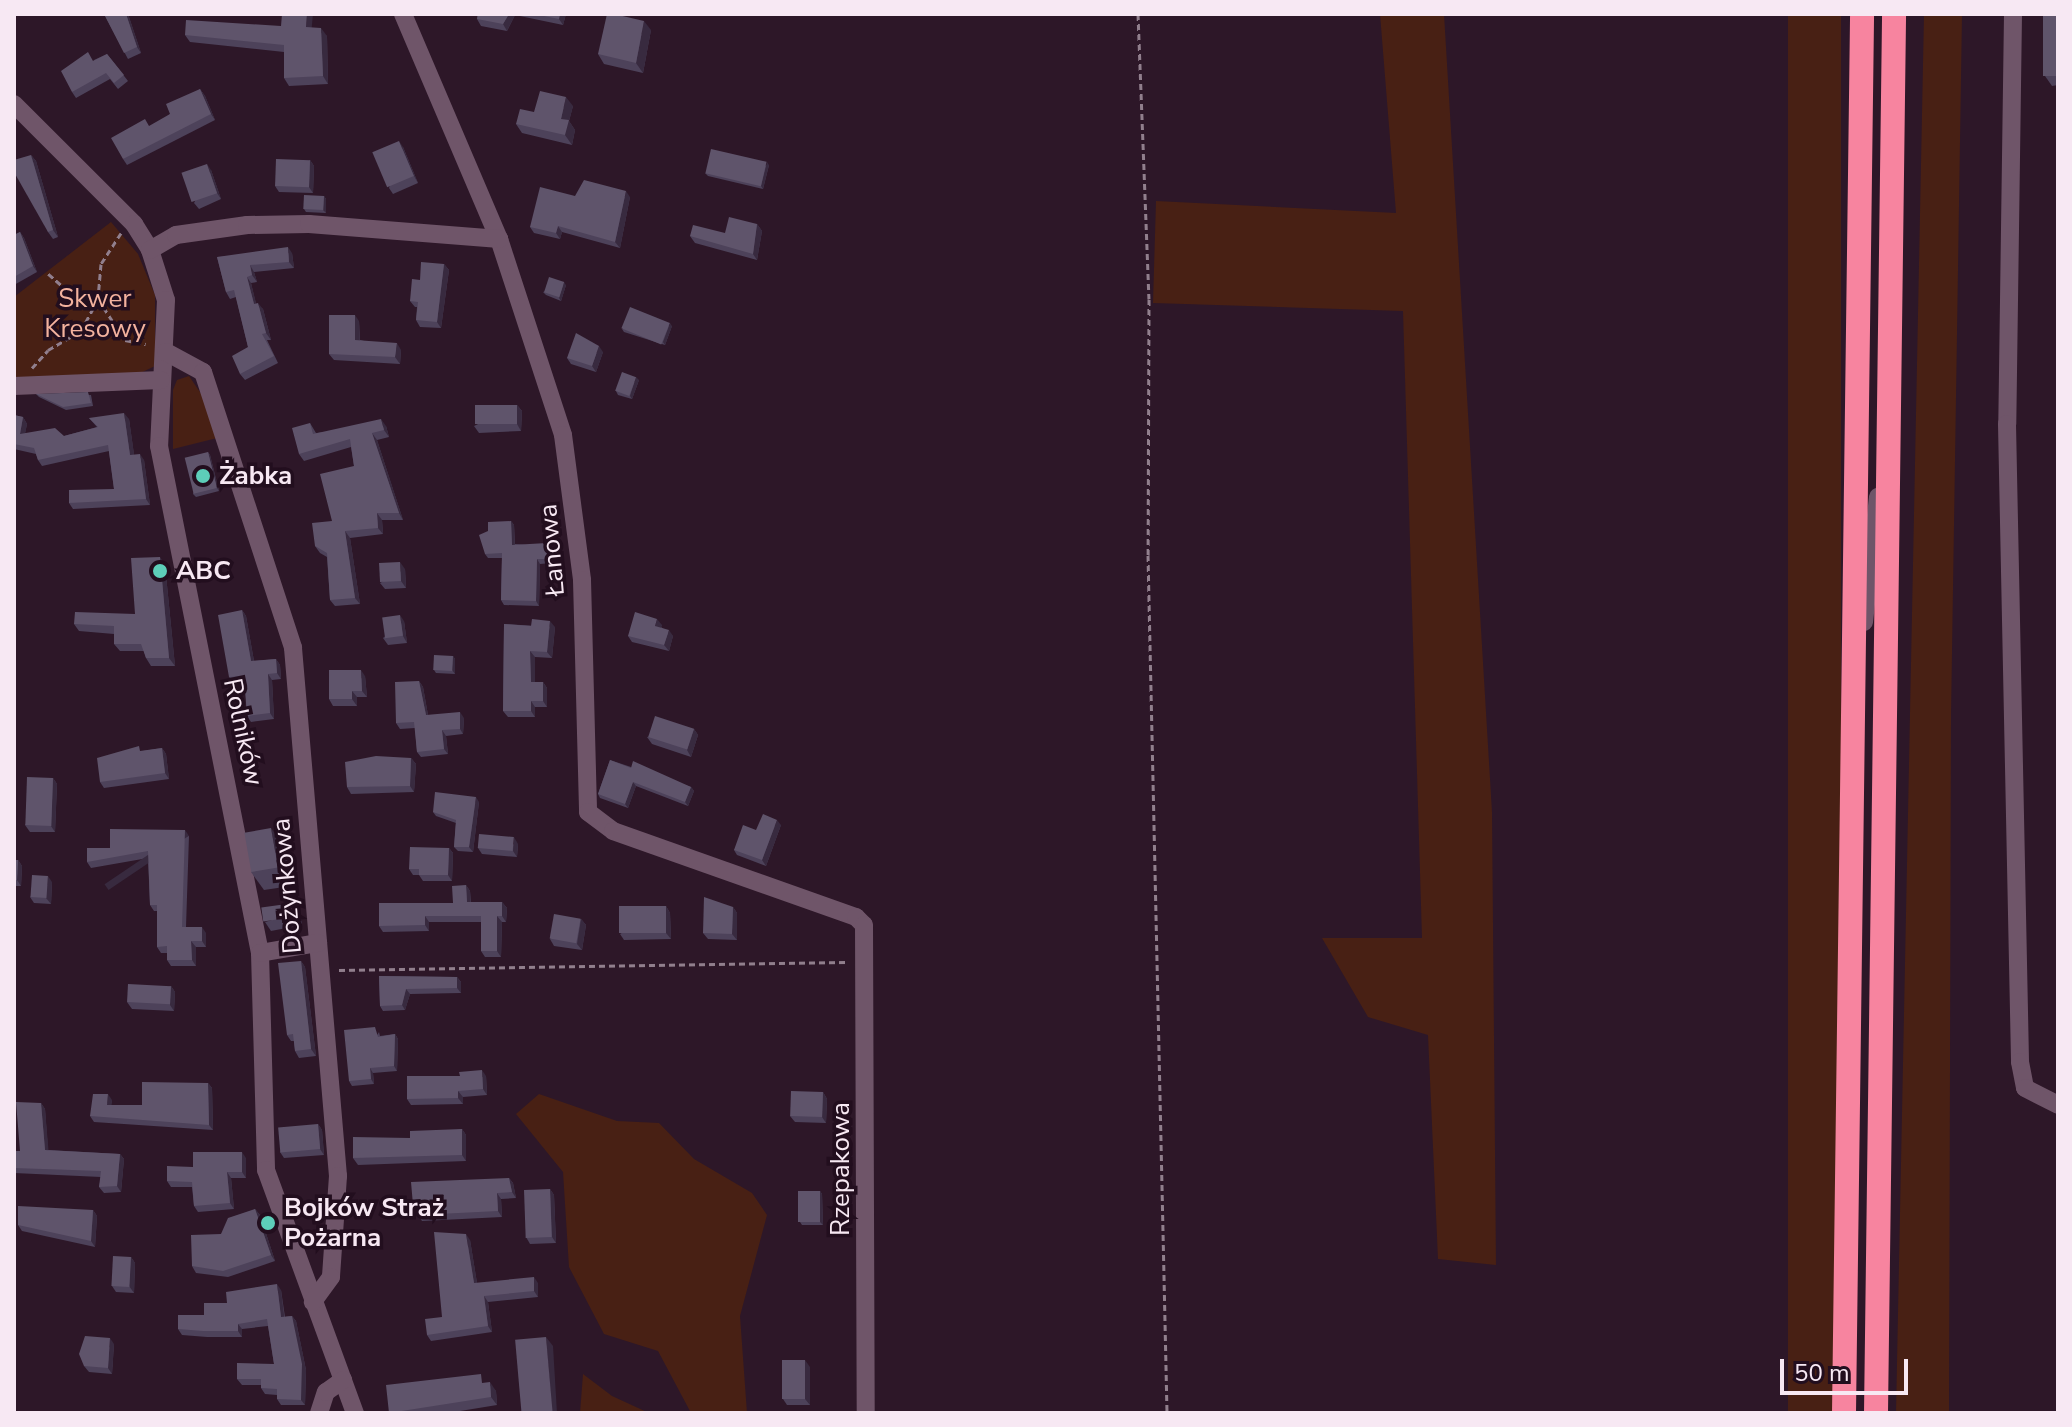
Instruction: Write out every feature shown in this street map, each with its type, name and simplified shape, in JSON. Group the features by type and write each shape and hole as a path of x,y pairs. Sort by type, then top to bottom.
{"highway":[{"path":"1844,1413 1862,14"},
{"path":"1876,1413 1894,14"}],"street":[{"name":"Łanowa","path":"403,14 499,239 554,396 572,477 582,580 588,812 613,831 856,917 864,925"},
{"path":"2013,14 2007,424 2020,1062 2025,1088 2058,1105"},
{"name":"Rolników","path":"14,104 134,224 150,250 166,300 160,348 157,430 163,474 260,953 266,1170 355,1413"},
{"path":"150,250 176,235 247,225 309,224 499,239"},
{"name":"Dożynkowa","path":"160,348 203,372 287,620 338,1176 331,1277 313,1302"},
{"path":"20,386 161,380"},
{"path":"1858,397 1885,712"},
{"path":"1853,713 1889,398"},
{"name":"Rzepakowa","path":"864,925 867,962 866,1413"},
{"path":"260,953 318,943"},
{"path":"319,1413 326,1392 343,1380"}],"path":[{"path":"1138,14 1149,299 1148,555 1167,1413"},
{"path":"20,386 48,350 81,331 98,299 101,264 121,233"},
{"path":"46,272 68,291 98,299 125,340 160,348"},
{"path":"320,970 867,962"}],"green space":[{"path":"1380,14 1444,14 1492,812 1496,1265 1438,1259 1428,1035 1368,1017 1322,938 1422,938 1403,311 1153,303 1156,201 1396,213"},
{"path":"1788,14 1841,14 1841,1413 1788,1413"},
{"path":"1924,14 1962,14 1951,716 1949,1413 1896,1413"},
{"name":"Skwer Kresowy","path":"111,222 138,254 155,295 155,366 132,377 14,380 14,297"},
{"path":"189,376 204,398 217,438 173,449 173,390 177,380"},
{"path":"539,1094 617,1121 659,1123 694,1159 752,1193 767,1215 740,1316 747,1413 691,1413 658,1351 604,1334 569,1267 563,1172 516,1114"},
{"path":"583,1374 612,1396 649,1413 580,1413"}],"building":[{"path":"104,14 126,14 137,47 124,53"},
{"path":"282,14 307,14 306,27 321,28 323,76 284,78 284,45 185,35 186,20 281,26"},
{"path":"478,14 509,14 503,24 477,19"},
{"path":"534,14 560,14 559,19"},
{"path":"607,14 644,21 636,63 598,54"},
{"path":"2043,14 2058,14 2058,76 2043,76"},
{"path":"88,52 93,61 107,54 124,75 114,83 106,73 72,92 61,71"},
{"path":"200,89 211,114 123,159 111,138 145,119 149,126 170,114 166,104"},
{"path":"540,91 566,97 561,119 569,120 565,135 516,124 520,109 534,112"},
{"path":"399,141 414,176 387,187 372,152"},
{"path":"711,149 767,162 761,186 705,173"},
{"path":"31,155 53,230 48,232 14,172 14,160"},
{"path":"276,159 310,160 309,187 275,186"},
{"path":"207,164 217,193 192,202 181,173"},
{"path":"584,180 626,191 615,242 558,226 556,233 530,227 540,187 575,196"},
{"path":"304,195 324,196 323,210 303,209"},
{"path":"729,217 757,224 753,254 690,236 693,225 725,233"},
{"path":"20,232 33,266 14,277 14,235"},
{"path":"288,247 289,262 250,265 252,275 247,277 254,304 258,303 266,333 262,334 274,356 240,374 232,356 248,347 234,290 226,292 217,257"},
{"path":"421,262 444,264 437,322 416,320 418,302 410,301 412,279 420,280"},
{"path":"549,277 564,282 559,297 544,292"},
{"path":"630,307 670,323 661,344 621,328"},
{"path":"329,315 355,315 355,340 397,343 395,357 329,354"},
{"path":"576,333 599,346 592,366 567,358"},
{"path":"622,372 636,377 629,396 615,391"},
{"path":"88,392 91,403 63,407 36,394"},
{"path":"475,405 517,405 517,424 475,424"},
{"path":"124,413 130,455 140,454 146,499 69,503 69,490 114,489 108,445 38,460 34,448 14,444 14,415 23,417 20,434 55,428 64,436 98,427 89,418"},
{"path":"381,419 384,430 372,433 399,513 377,513 378,528 345,531 355,598 330,600 327,553 315,546 312,523 332,521 320,474 354,466 350,439 299,454 292,428 310,423 313,434"},
{"name":"Żabka","path":"208,452 217,488 194,494 185,458"},
{"path":"511,521 512,545 547,543 548,559 537,559 536,601 501,600 502,553 485,554 479,535 488,531 488,522"},
{"path":"160,557 169,658 146,658 141,644 114,644 114,626 74,624 75,612 135,614 131,558"},
{"path":"400,562 401,581 380,582 379,563"},
{"path":"242,610 251,661 276,659 277,673 268,674 270,713 247,716 244,676 229,677 218,615"},
{"path":"635,612 657,619 655,626 669,630 664,645 628,636"},
{"path":"400,615 403,636 385,638 382,618"},
{"path":"532,619 550,621 547,652 530,651 531,682 543,682 543,701 531,701 531,711 503,711 504,624 531,626"},
{"path":"434,655 453,656 452,671 433,670"},
{"path":"329,670 361,670 362,691 352,691 352,699 329,699"},
{"path":"419,681 426,715 460,712 460,729 442,730 444,749 417,752 414,722 396,723 395,682"},
{"path":"655,716 694,729 687,750 648,737"},
{"path":"139,746 140,751 162,748 165,773 100,782 97,758"},
{"path":"376,756 411,758 410,786 347,787 345,762"},
{"path":"610,760 631,768 633,761 691,787 685,802 633,782 625,804 598,794"},
{"path":"27,777 53,778 51,826 25,825"},
{"path":"435,792 476,797 469,847 454,847 456,820 433,812"},
{"path":"763,814 777,820 762,860 734,850 743,825 756,830"},
{"path":"271,828 278,867 251,872 244,833"},
{"path":"110,829 185,830 182,927 202,927 202,941 191,941 192,960 167,960 167,946 157,947 157,905 150,905 148,851 87,862 87,848 110,848"},
{"path":"479,834 514,837 513,851 478,848"},
{"path":"410,847 449,848 448,875 419,875 419,869 409,869"},
{"path":"14,860 18,860 17,880 14,880"},
{"path":"32,875 48,876 46,898 30,897"},
{"path":"466,885 467,902 502,902 502,916 497,916 497,951 481,951 481,916 425,916 425,925 379,926 379,903 453,903 452,886"},
{"path":"704,897 733,907 732,934 703,933"},
{"path":"294,903 296,917 263,921 261,908"},
{"path":"619,906 666,906 666,933 619,933"},
{"path":"554,914 581,919 576,943 550,939"},
{"path":"301,961 311,1049 295,1051 293,1034 287,1035 278,963"},
{"path":"379,976 457,977 457,988 406,989 402,1005 380,1006"},
{"path":"128,984 171,986 170,1004 127,1002"},
{"path":"375,1027 378,1037 395,1034 394,1066 370,1068 371,1079 349,1081 344,1030"},
{"path":"482,1070 483,1089 458,1091 458,1098 407,1099 407,1076 460,1076 459,1072"},
{"path":"142,1082 208,1083 209,1125 90,1116 93,1094 108,1094 107,1105 142,1105"},
{"path":"791,1091 823,1092 822,1117 790,1116"},
{"path":"16,1102 41,1103 45,1150 120,1154 117,1186 99,1187 101,1171 14,1168 14,1151 20,1151"},
{"path":"318,1124 320,1149 280,1152 278,1127"},
{"path":"462,1129 462,1155 353,1158 353,1137 410,1138 410,1131"},
{"path":"193,1152 242,1152 242,1172 227,1172 230,1203 194,1206 192,1182 167,1181 167,1166 193,1167"},
{"path":"509,1178 512,1192 497,1193 498,1211 418,1215 418,1204 413,1205 411,1182"},
{"path":"550,1189 552,1237 526,1238 524,1190"},
{"path":"798,1191 820,1191 820,1222 798,1222"},
{"path":"18,1206 93,1210 91,1241 18,1225"},
{"path":"255,1209 271,1255 223,1271 192,1266 191,1235 221,1234 228,1218"},
{"path":"434,1232 466,1234 474,1283 534,1277 534,1291 484,1296 488,1326 427,1335 425,1319 442,1317"},
{"path":"113,1256 131,1257 129,1287 111,1286"},
{"path":"277,1284 281,1317 292,1316 302,1364 301,1400 277,1399 277,1389 261,1388 261,1379 237,1379 237,1363 274,1364 267,1319 238,1324 238,1331 178,1329 178,1315 204,1315 204,1303 227,1303 226,1292"},
{"path":"85,1336 110,1338 108,1368 84,1366 79,1354"},
{"path":"546,1337 553,1413 522,1413 515,1340"},
{"path":"782,1360 805,1360 805,1399 782,1399"},
{"path":"481,1374 482,1383 490,1382 491,1397 389,1413 386,1385"}],"place":[{"name":"Żabka","path":"203,476"},
{"name":"ABC","path":"160,571"},
{"name":"Bojków Straż Pożarna","path":"268,1223"}]}
